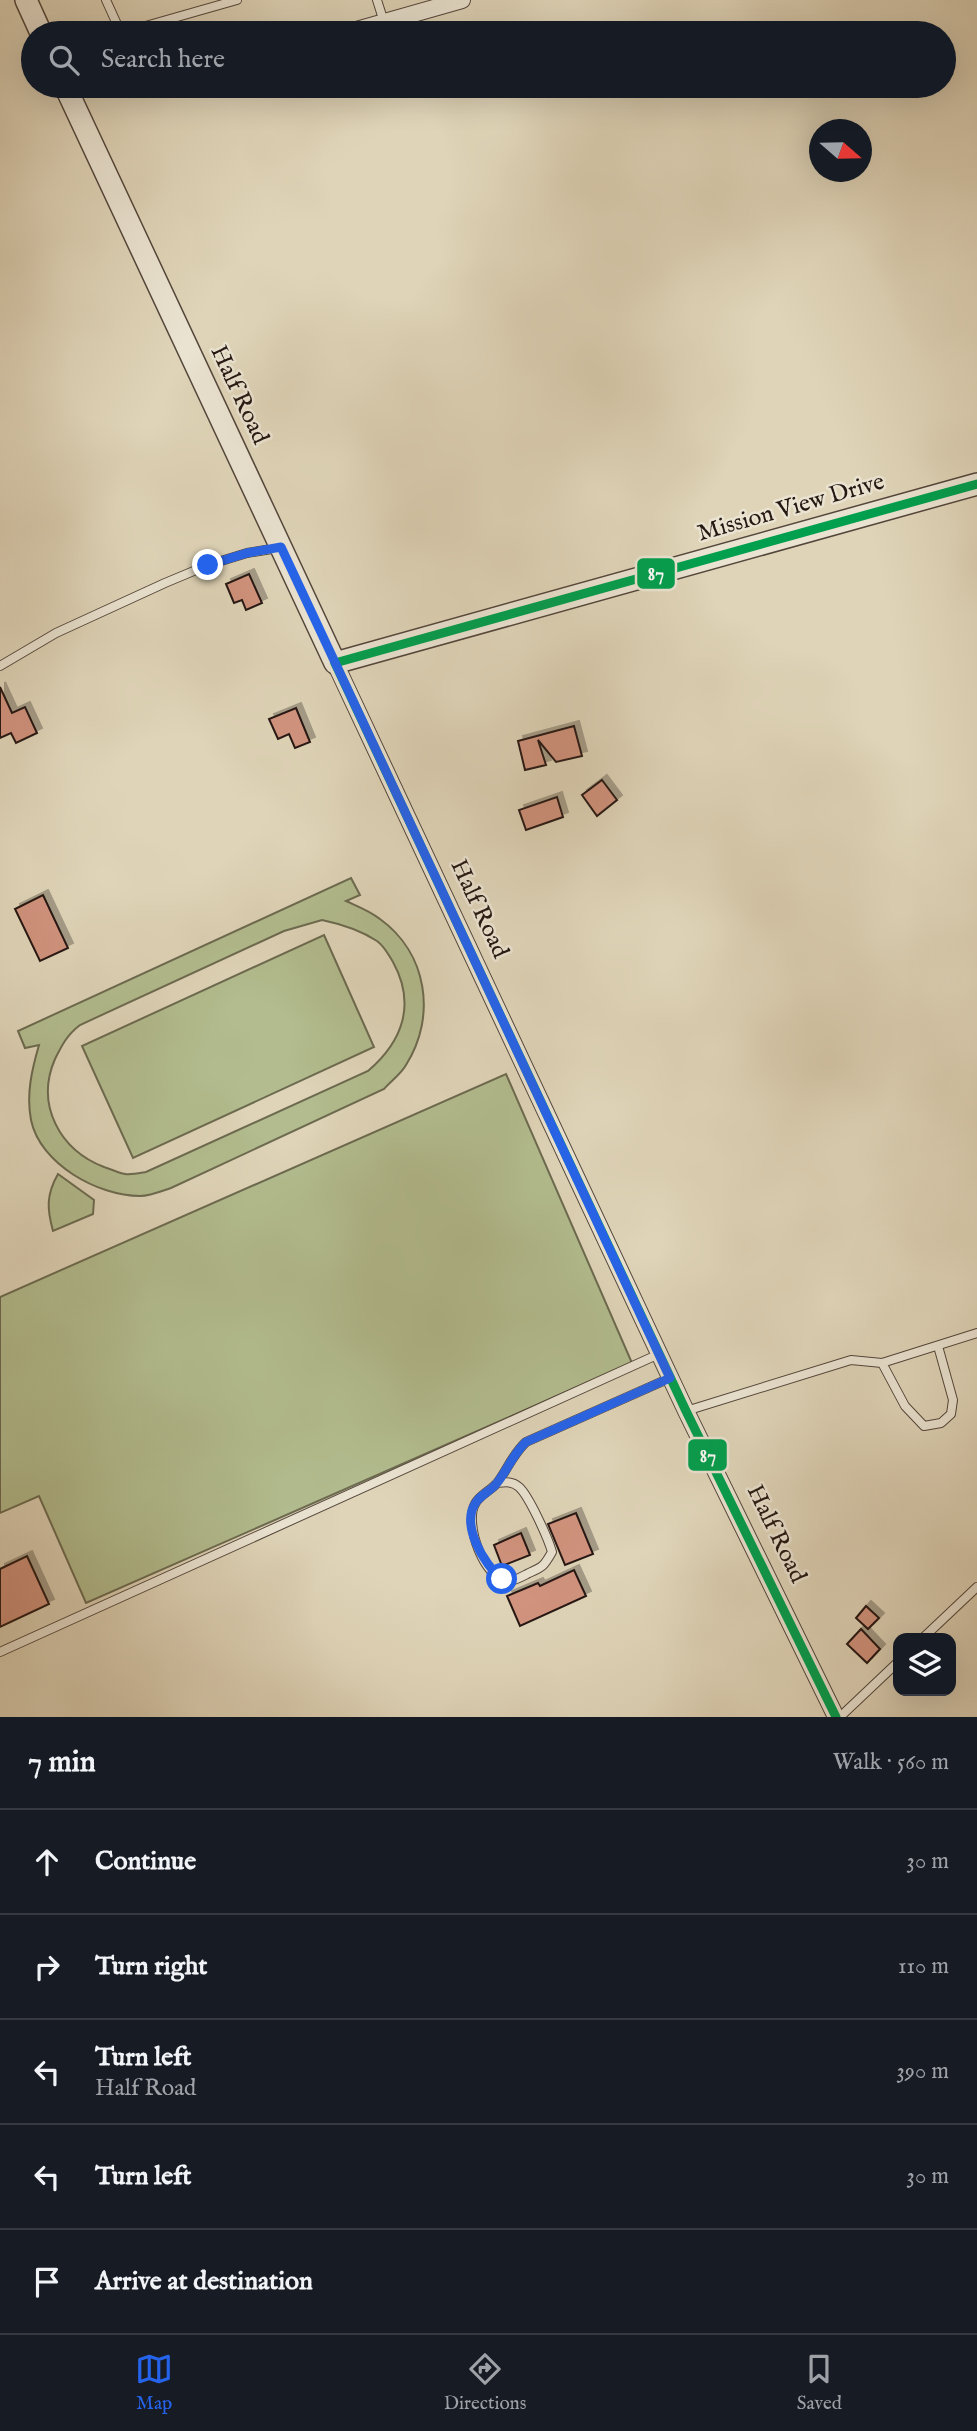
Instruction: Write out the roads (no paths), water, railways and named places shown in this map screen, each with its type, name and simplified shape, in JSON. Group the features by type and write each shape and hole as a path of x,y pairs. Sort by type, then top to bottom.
{"street":[{"path":"26,0 36,21"},
{"path":"41,0 48,21"},
{"path":"388,21 462,0"},
{"name":"Half Road","path":"73,98 670,1378 838,1717"},
{"name":"Mission View Drive","path":"335,663 977,484"}],"lane":[{"path":"106,0 116,21"},
{"path":"175,21 237,0"},
{"path":"377,0 384,21"},
{"path":"0,666 56,633 208,565 247,553 281,547"},
{"path":"686,1411 851,1360 882,1363 977,1333"},
{"path":"882,1363 905,1406 925,1426 941,1423 951,1414 953,1400 938,1346"},
{"path":"0,1652 659,1354"},
{"path":"497,1483 510,1482 520,1488 548,1538 552,1552 544,1567 510,1581 502,1579 490,1570 472,1535 471,1517 475,1503 497,1483 515,1452 526,1442 670,1378"},
{"path":"928,1633 977,1587"},
{"path":"838,1717 893,1667"}]}
